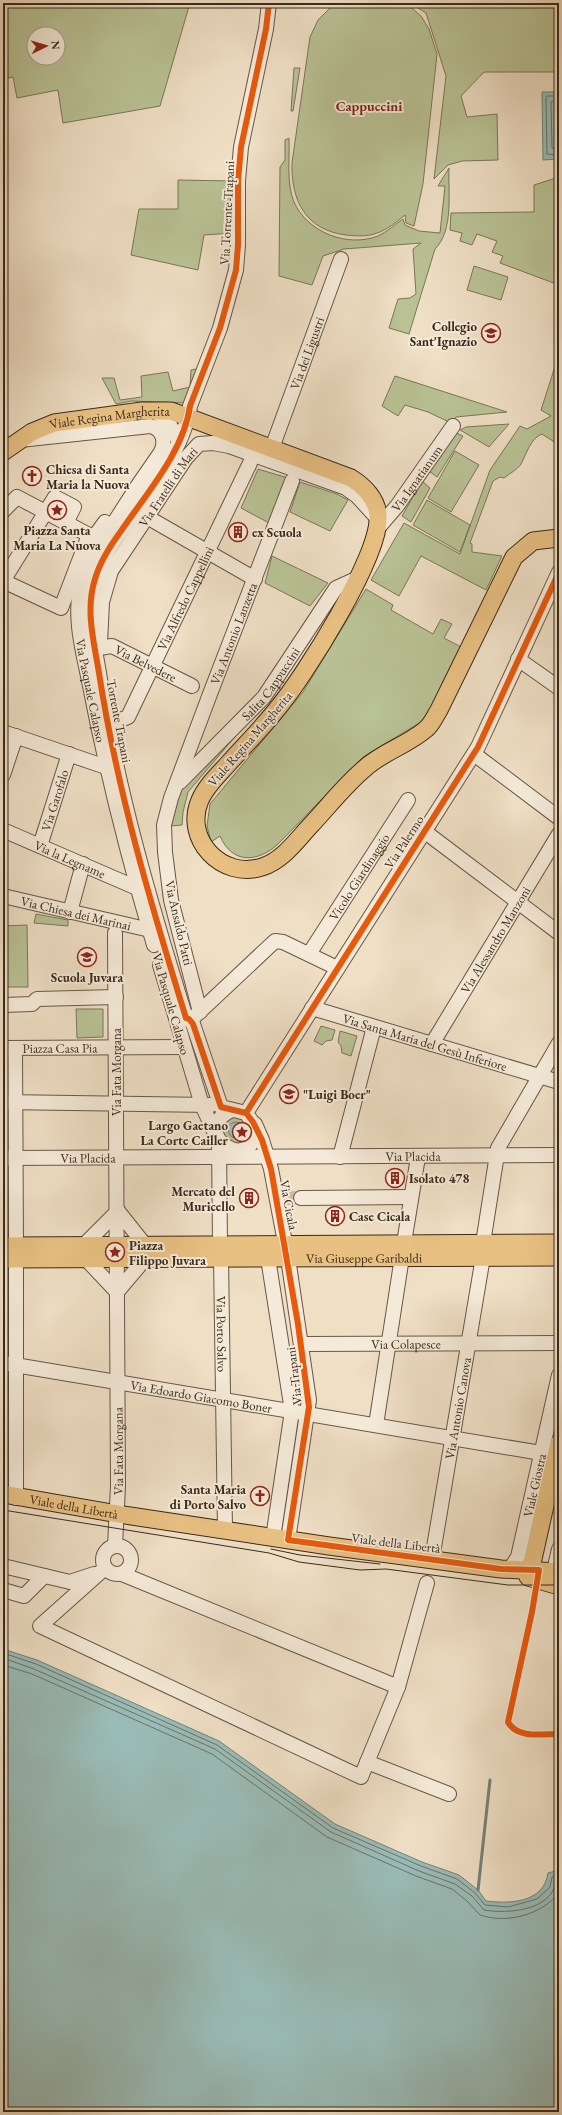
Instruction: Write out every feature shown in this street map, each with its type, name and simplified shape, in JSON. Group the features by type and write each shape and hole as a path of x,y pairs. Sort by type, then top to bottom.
{"main road":[{"name":"Viale Regina Margherita","path":"3,452 17,441 44,426 54,423 154,410 171,411 188,416 356,481 373,500 377,507 378,523 372,548 347,600 289,695 212,781 200,799 196,816 198,833 208,853 221,864 236,869 252,869 276,860 363,770 426,729 439,710 514,557 533,541 559,538"},
{"name":"Via Giuseppe Garibaldi","path":"483,1250 559,1242"},
{"name":"Via Giuseppe Garibaldi","path":"85,1251 220,1252 483,1250 559,1257"},
{"path":"9,1252 85,1251"},
{"name":"Via Giuseppe Garibaldi","path":"220,1252 268,1258 286,1251"},
{"name":"Viale Giostra","path":"532,1572 559,1443"},
{"name":"Viale Giostra","path":"532,1572 559,1482"},
{"name":"Viale della Libertà","path":"10,1496 281,1539 532,1572"}],"street":[{"name":"Via Torrente Trapani","path":"99,648 95,623 95,602 102,572 112,553 168,468 179,446 190,406 227,307 237,261 238,182 241,147 266,29 269,3"},
{"path":"188,416 194,406 224,330 240,273 243,251 243,181 246,147 271,28 274,3"},
{"name":"Via dei Ligustri","path":"272,448 341,259"},
{"path":"154,410 170,425 179,442 224,431"},
{"name":"Via Pasquale Calapso","path":"17,441 150,426 159,430 163,437 164,443 161,452 91,559 80,592 80,628 106,767 137,888 184,1047 217,1107"},
{"name":"Via Ignatianum","path":"378,523 397,506 453,426"},
{"name":"Torrente Trapani","path":"179,442 166,465 103,558 93,584 90,614 107,721 118,774 164,947 186,1018 195,1016"},
{"name":"Via Fratelli di Mari","path":"99,648 101,637 102,602 108,579 115,563 194,448 206,443 229,446 346,488 357,496 378,523"},
{"name":"Via Alfredo Cappellini","path":"112,723 128,717 250,463"},
{"path":"3,510 17,497 44,516 66,523 89,535 95,536 133,481"},
{"name":"Via Antonio Lanzetta","path":"176,786 292,481"},
{"path":"44,516 3,581 61,608 89,535"},
{"path":"147,517 255,579"},
{"name":"Via Palermo","path":"250,1118 312,1008 474,754 559,572"},
{"name":"Salita Cappuccini","path":"176,786 264,697 336,588 358,578"},
{"name":"Via Belvedere","path":"99,648 112,646 192,686"},
{"path":"99,648 112,723 147,869 195,1016"},
{"path":"518,659 559,688"},
{"path":"3,776 10,734 106,767"},
{"name":"Via Garofalo","path":"40,846 69,754"},
{"path":"474,754 559,818"},
{"name":"Via Ansaldo Patti","path":"176,786 164,825 165,852 174,914 195,1016"},
{"name":"Vicolo Giardinaggio","path":"310,954 408,800"},
{"name":"Via la Legname","path":"3,830 137,888"},
{"path":"424,831 559,933"},
{"name":"Via Alessandro Manzoni","path":"432,1044 559,834"},
{"path":"70,912 82,864"},
{"name":"Via Chiesa dei Marinai","path":"3,896 150,930"},
{"name":"Via Fata Morgana","path":"115,1546 118,1514 116,933"},
{"path":"218,1142 217,1107 189,1025 195,1016 275,942 283,942 337,968"},
{"path":"3,996 32,995 37,999 116,997"},
{"path":"3,1005 32,1004 37,999"},
{"name":"Via Santa Maria del Gesù Inferiore","path":"312,1008 559,1082"},
{"path":"340,1157 374,1027"},
{"name":"Via Antonio Canova","path":"432,1559 483,1250 496,1155 498,1148 559,1043"},
{"name":"Piazza Casa Pia","path":"9,1048 116,1046 184,1047"},
{"path":"9,1048 10,1496"},
{"path":"9,1102 117,1103 217,1107 250,1118 255,1133 253,1139 246,1147 240,1150 218,1142"},
{"path":"217,1107 223,1114 218,1142"},
{"name":"Via Cicala","path":"250,1118 268,1157 281,1198 286,1251"},
{"name":"Via Placida","path":"9,1158 117,1157 218,1142 268,1157 559,1155"},
{"name":"Via Porto Salvo","path":"218,1142 225,1530"},
{"path":"376,1425 418,1156"},
{"path":"301,1198 412,1197"},
{"path":"118,1211 145,1252 117,1292 85,1251 118,1211"},
{"name":"Via Trapani","path":"281,1539 308,1414 309,1400 286,1251"},
{"name":"Via Trapani","path":"268,1258 292,1411 281,1539"},
{"name":"Via Colapesce","path":"301,1344 559,1343"},
{"name":"Via Edoardo Giacomo Boner","path":"9,1364 541,1453"},
{"name":"Viale Giostra","path":"532,1572 541,1453 559,1376"},
{"path":"122,1574 131,1564 130,1555 124,1548 115,1546 110,1548 104,1555 103,1564 105,1568 113,1574 122,1574 398,1688"},
{"path":"532,1572 559,1549"},
{"path":"3,1566 70,1582 82,1579 105,1568"},
{"path":"105,1568 40,1626 361,1777 398,1688 427,1584"},
{"path":"3,1590 24,1596 44,1576"},
{"path":"368,1762 449,1794"}],"green space":[{"path":"3,3 190,3 160,106 63,123 58,90 17,98 13,77 3,79"},
{"name":"Cappuccini","path":"335,3 406,3 421,16 429,29 437,54 423,184 414,226 406,223 405,215 381,232 365,236 346,235 332,232 311,220 298,201 294,190 292,163 310,37 318,20"},
{"path":"410,3 559,3 559,72 484,72 461,96 467,117 497,114 498,160 462,161 448,165 434,179 446,76 426,13"},
{"path":"294,68 300,68 293,111 291,111"},
{"path":"289,138 289,179 294,202 300,213 308,222 329,235 341,238 354,240 378,236 403,219 405,225 419,231 440,233 445,186 438,186 449,168 448,222 441,241 435,249 409,334 389,328 398,299 410,298 416,294 413,249 421,243 344,249 323,256 312,285 279,276 280,167 285,160 285,140"},
{"path":"559,177 559,285 500,263 503,256 492,252 497,241 477,234 472,245 460,241 462,233 450,230 451,213 534,212 534,185"},
{"path":"178,180 233,181 233,233 204,235 198,270 131,255 139,209 178,209"},
{"path":"474,266 508,277 501,300 467,290"},
{"path":"559,354 559,445 542,434 538,436 534,439 518,468 504,478 500,477 493,481 470,543 472,544 472,552 502,556 486,590 421,556 399,596 371,580 404,523 460,554 490,470 520,426 527,429 551,416 541,410"},
{"path":"201,368 186,403 132,401 116,404 102,378 114,378 120,400 142,397 141,376 168,372 173,391 190,387 191,370"},
{"path":"395,376 507,412 456,417 451,423 428,412 405,405 398,416 382,406"},
{"path":"509,424 489,447 460,430 466,427"},
{"path":"454,432 463,436 437,477 429,471"},
{"path":"455,451 479,465 451,512 428,498"},
{"path":"258,469 288,478 269,523 241,508"},
{"path":"422,481 430,488 411,522 402,516"},
{"path":"300,482 337,494 348,500 330,531 290,512"},
{"path":"427,500 470,525 460,552 413,525"},
{"path":"272,556 328,583 310,606 265,583"},
{"path":"366,589 393,605 391,610 433,634 441,619 452,624 444,638 461,647 430,710 421,722 363,757 278,844 262,855 246,858 238,856 231,852 220,836 211,842 207,826 210,804 303,692"},
{"path":"256,712 188,792 183,812 182,825 170,826 181,788"},
{"path":"36,914 68,920 68,926 34,923"},
{"path":"27,925 28,987 3,987 3,926"},
{"path":"76,1009 103,1009 103,1037 77,1038"},
{"path":"321,1026 335,1030 332,1040 326,1041 322,1045 314,1041"},
{"path":"340,1031 357,1036 351,1056 342,1053 341,1046 338,1042"},
{"path":"231,1116 247,1120 250,1137 239,1145 224,1139 222,1126"},
{"path":"298,1421 301,1421 284,1525 280,1525"}],"water":[{"path":"542,92 559,92 559,159 543,160"},
{"path":"236,1122 242,1124 244,1130 242,1136 236,1138 230,1136 228,1130 230,1124"},
{"path":"3,1649 37,1660 219,1741 335,1824 422,1862 459,1875 478,1890 486,1901 515,1901 533,1896 545,1883 548,1873 559,1870 559,2112 3,2112"}],"waterway":[{"path":"478,1890 490,1780"}],"tunnel":[{"path":"286,1198 301,1198"}],"tram line":[{"path":"3,1510 269,1553 299,1562 360,1570 386,1569 508,1585 559,1585"},
{"path":"271,1549 300,1555 380,1564"}],"cycle path":[{"path":"269,3 266,29 241,147 238,181 238,245 236,270 220,328 190,406 186,423 172,456 163,472 109,548 97,572 92,591 91,626 106,717 136,847 186,1018 193,1024 221,1107 246,1113 253,1122 262,1140 271,1169 298,1324 309,1407 288,1540 501,1569 539,1570 532,1612 508,1722 512,1727 524,1733 538,1735 559,1734"},
{"path":"246,1113 478,747 559,572"}],"place":[{"name":"Collegio Sant'Ignazio","path":"491,333"},
{"name":"Chiesa di Santa Maria la Nuova","path":"32,476"},
{"name":"Piazza Santa Maria La Nuova","path":"57,510"},
{"name":"ex Scuola","path":"238,532"},
{"name":"Scuola Juvara","path":"87,957"},
{"name":"\"Luigi Boer\"","path":"289,1094"},
{"name":"Largo Gaetano La Corte Cailler","path":"242,1132"},
{"name":"Isolato 478","path":"395,1178"},
{"name":"Mercato del Muricello","path":"249,1198"},
{"name":"Case Cicala","path":"335,1216"},
{"name":"Piazza Filippo Juvara","path":"115,1252"},
{"name":"Santa Maria di Porto Salvo","path":"260,1496"}],"district":[{"name":"Cappuccini","path":"369,106"}]}
